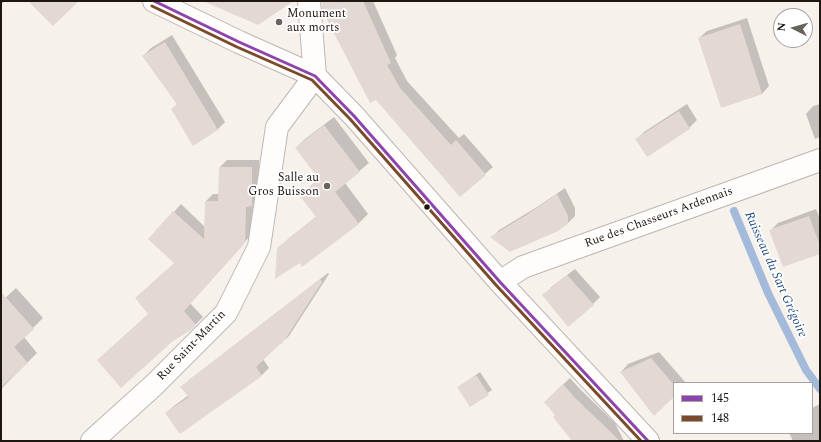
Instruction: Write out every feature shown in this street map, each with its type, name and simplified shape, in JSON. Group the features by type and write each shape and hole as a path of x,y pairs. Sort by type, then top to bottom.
{"street":[{"path":"154,1 315,76 354,116 500,282 648,441"},
{"path":"309,1 315,76"},
{"name":"Rue Saint-Martin","path":"92,441 154,385 226,313 259,247 277,127 315,76"},
{"name":"Rue des Chasseurs Ardennais","path":"500,282 523,267 820,160"}],"building":[{"path":"28,1 79,1 53,26"},
{"path":"203,1 294,1 258,25"},
{"path":"322,1 363,1 391,63 387,65 400,88 451,145 456,140 486,175 460,197 376,100 370,103 322,10"},
{"path":"740,24 762,94 721,108 698,38"},
{"path":"165,42 218,130 193,146 171,109 177,104 142,56"},
{"path":"679,111 690,129 647,157 635,139"},
{"name":"Salle au Gros Buisson","path":"324,125 360,172 335,192 359,224 302,267 300,263 275,279 277,248 316,217 299,195 319,179 295,148"},
{"path":"219,167 252,167 252,206 246,207 245,243 184,311 196,325 191,330 173,341 121,388 97,360 148,314 135,298 174,263 148,239 173,211 204,239 205,201 218,201"},
{"path":"557,194 568,216 568,224 558,231 510,252 490,237 528,214"},
{"path":"809,216 820,246 820,254 783,267 769,230"},
{"path":"567,275 594,305 568,327 542,295"},
{"path":"320,279 322,282 282,344 280,344 256,367 262,376 180,434 165,413 189,397 180,387"},
{"path":"1,292 34,329 14,347 28,363 1,387"},
{"path":"651,358 673,384 673,398 654,416 620,372"},
{"path":"476,375 489,395 470,407 457,387"},
{"path":"563,384 574,397 620,441 572,441 553,417 555,415 544,402"}],"waterway":[{"name":"Ruisseau du Sart Grégoire","path":"734,211 768,293 806,370 820,389"}],"transit line":[{"name":"145","path":"154,1 239,42 315,76 354,116 500,282 648,441"},
{"name":"148","path":"152,6 237,47 312,80 350,119 496,285 641,441"}],"place":[{"name":"Monument aux morts","path":"279,22"},
{"name":"Salle au Gros Buisson","path":"327,186"}]}
